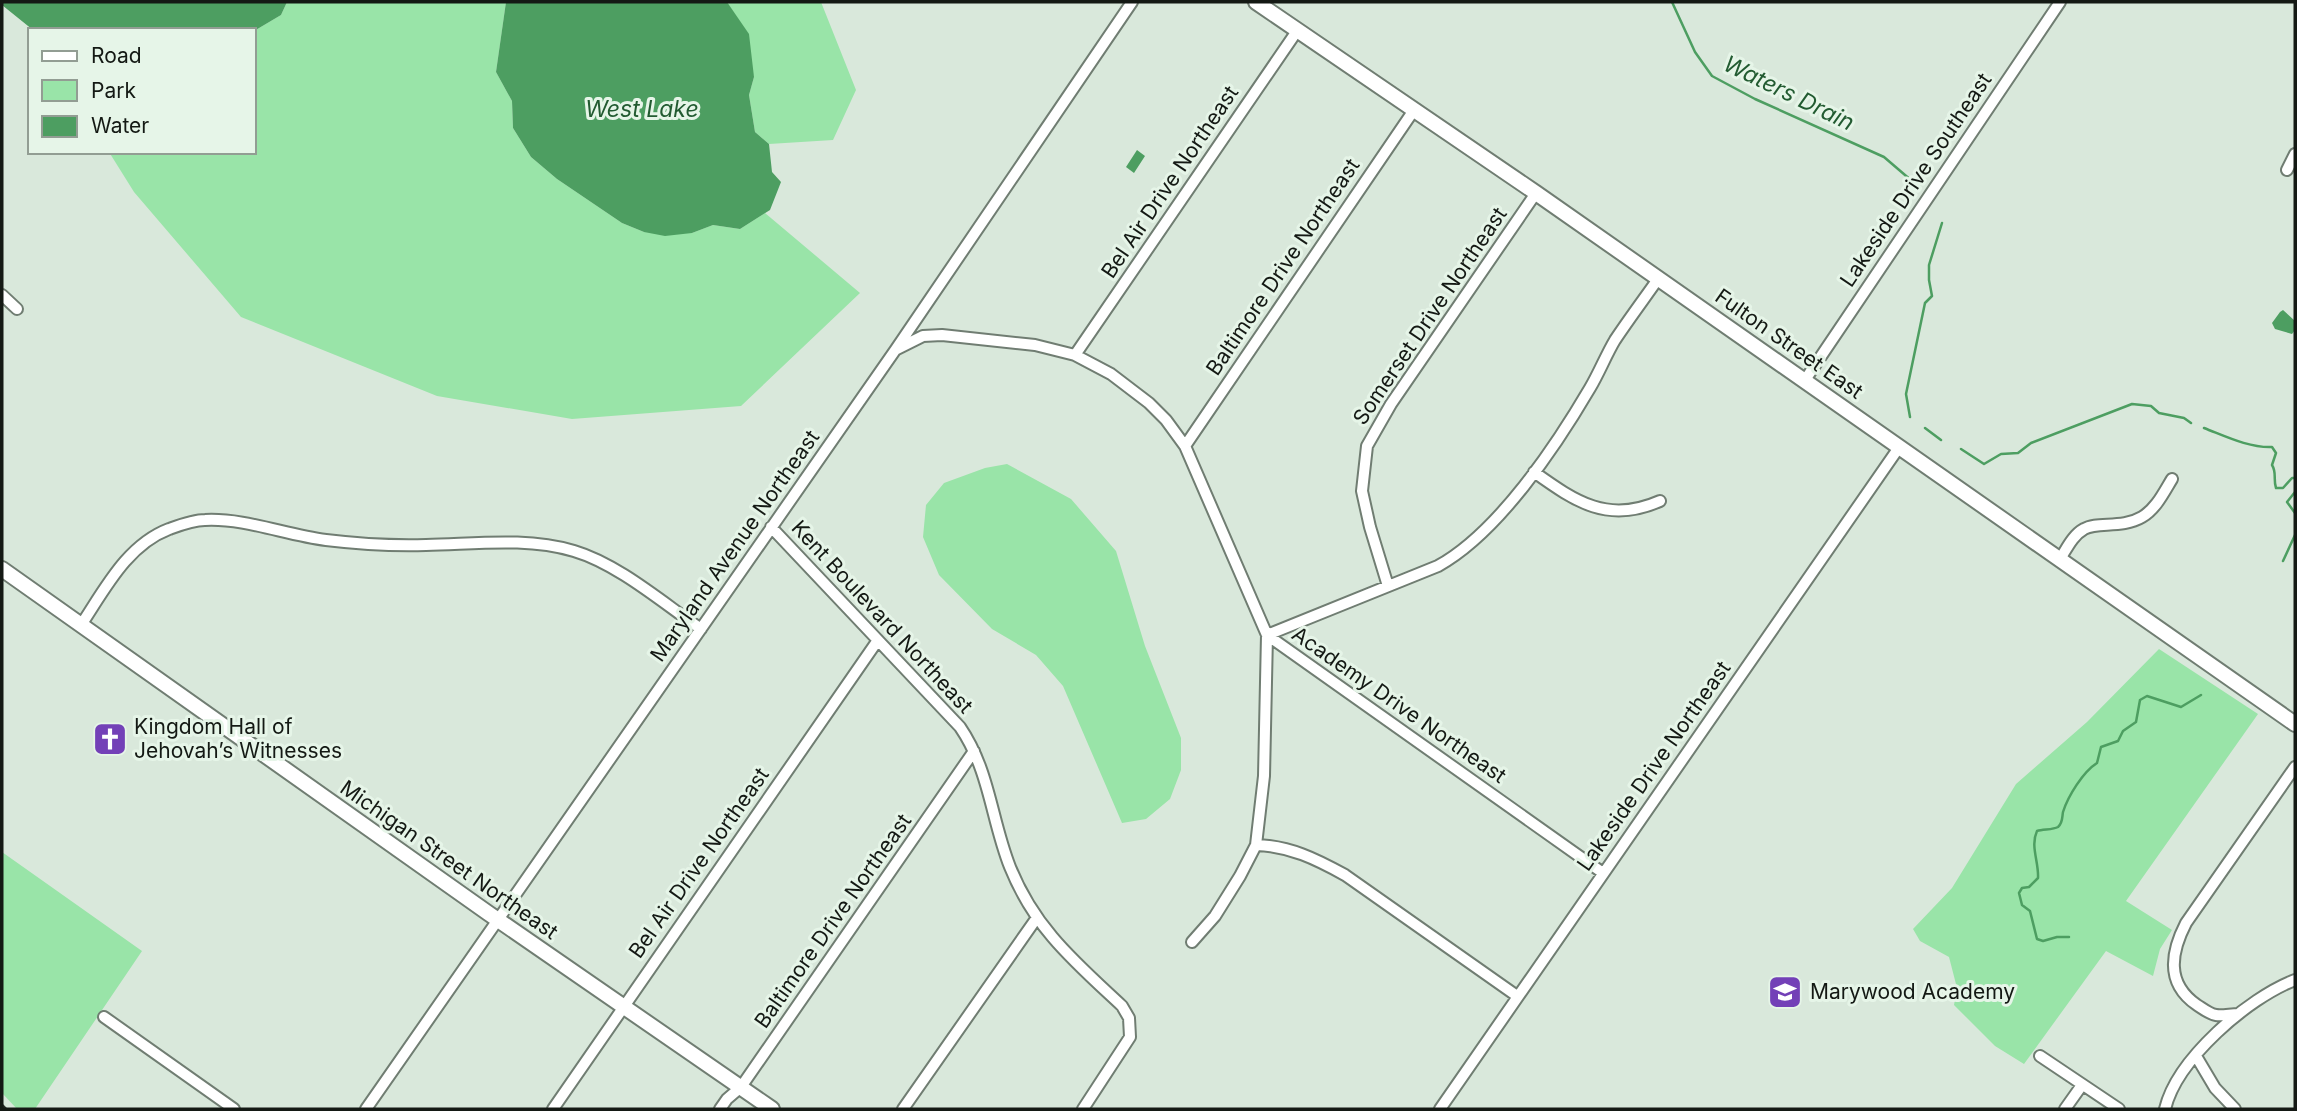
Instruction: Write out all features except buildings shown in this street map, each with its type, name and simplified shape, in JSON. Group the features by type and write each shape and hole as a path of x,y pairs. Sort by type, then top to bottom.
{"main road":[{"name":"Fulton Street East","path":"1256,2 1536,193 2295,724"},
{"name":"Michigan Street Northeast","path":"2,569 498,921 772,1109"}],"street":[{"name":"Maryland Avenue Northeast","path":"366,1109 896,349 1132,2"},
{"name":"Lakeside Drive Southeast","path":"1805,380 2060,2"},
{"name":"Bel Air Drive Northeast","path":"1075,355 1297,31"},
{"name":"Baltimore Drive Northeast","path":"1185,446 1414,110"},
{"path":"2287,170 2295,155"},
{"name":"Somerset Drive Northeast","path":"1388,586 1362,491 1367,446 1391,404 1536,193"},
{"path":"1192,942 1215,916 1256,845 1264,776 1267,635 1457,556 1495,520 1534,472 1591,387 1614,342 1658,279"},
{"path":"2,295 17,309"},
{"name":"Academy Drive Northeast","path":"896,349 923,336 942,335 1035,345 1075,355 1111,374 1166,419 1185,446 1267,635 1603,873"},
{"name":"Lakeside Drive Northeast","path":"1440,1109 1900,446"},
{"path":"1534,472 1565,494 1597,508 1633,511 1660,501"},
{"path":"2060,559 2073,540 2087,527 2128,523 2144,516 2154,507 2172,479"},
{"path":"80,625 120,568 138,548 167,530 204,520 383,546 506,542 555,546 606,565 701,629"},
{"name":"Kent Boulevard Northeast","path":"771,527 960,727 988,784 1009,866 1036,919 1055,943 1122,1006 1129,1018 1130,1037 1083,1109"},
{"name":"Bel Air Drive Northeast","path":"553,1109 878,640"},
{"name":"Baltimore Drive Northeast","path":"720,1109 741,1087 974,751"},
{"path":"2238,1014 2215,1015 2183,993 2172,962 2174,951 2186,923 2295,767"},
{"path":"1256,845 1289,849 1316,859 1345,875 1517,996"},
{"path":"904,1109 1036,919"},
{"path":"2165,1109 2178,1080 2196,1056 2238,1014 2268,993 2295,979"},
{"path":"104,1017 234,1109"},
{"path":"2040,1056 2119,1109"},
{"path":"2196,1056 2215,1088 2235,1109"},
{"path":"2065,1109 2082,1085"}],"green space":[{"path":"287,2 506,2 496,72 512,101 513,128 531,157 557,179 622,223 644,232 692,233 713,225 740,229 765,213 860,293 741,406 572,419 437,396 241,317 134,192 110,154 256,154 256,30 281,15"},
{"path":"727,2 821,2 856,90 833,140 769,144 755,132 749,95 754,77"},
{"path":"1007,464 1071,499 1116,551 1145,646 1181,738 1181,770 1170,799 1146,819 1122,823 1063,686 1036,655 992,629 939,575 923,537 926,505 944,483 985,468"},
{"path":"2159,649 2258,714 2126,901 2172,930 2160,949 2153,976 2106,951 2024,1064 1995,1046 1954,1005 1957,988 1949,957 1920,941 1913,929 1952,888 2016,784 2087,722"},
{"path":"2,852 142,951 35,1109 17,1109 2,1093"}],"water":[{"path":"2,2 287,2 281,15 256,30 31,28 2,5"},
{"name":"West Lake","path":"506,2 727,2 749,34 754,77 749,95 755,132 769,144 772,172 781,182 770,210 740,229 713,225 692,233 665,236 644,232 622,223 557,179 531,157 513,128 512,101 496,72"},
{"path":"1137,150 1145,156 1134,173 1126,167"},
{"path":"2283,310 2295,321 2292,334 2275,329 2272,323"}],"waterway":[{"name":"Waters Drain","path":"1672,2 1695,52 1712,76 1755,99 1884,157 1919,187"},
{"name":"Waters Drain","path":"1910,417 1906,394 1925,303 1932,296 1929,265 1942,223"},
{"name":"Waters Drain","path":"1961,449 1984,464 2001,454 2018,453 2031,443 2132,404 2151,406 2159,413 2184,418 2191,423"},
{"name":"Waters Drain","path":"1925,428 1941,440"},
{"name":"Waters Drain","path":"2204,428 2246,444 2272,447 2276,453 2272,465 2276,488 2283,488 2295,478"},
{"name":"Waters Drain","path":"2295,492 2287,502 2295,513"},
{"name":"Waters Drain","path":"2283,561 2295,535"},
{"name":"Waters Drain","path":"2069,937 2043,941 2037,939 2030,911 2022,905 2019,893 2038,878 2034,842 2037,831 2053,829 2060,825 2068,799 2081,778 2097,763 2101,747 2118,741 2123,731 2136,722 2140,700 2147,696 2181,707 2201,695"}],"railway":[{"path":"2,1105 6,1109"}],"place":[{"name":"Kingdom Hall of Jehovah’s Witnesses","path":"110,739"},
{"name":"Marywood Academy","path":"1785,992"}]}
